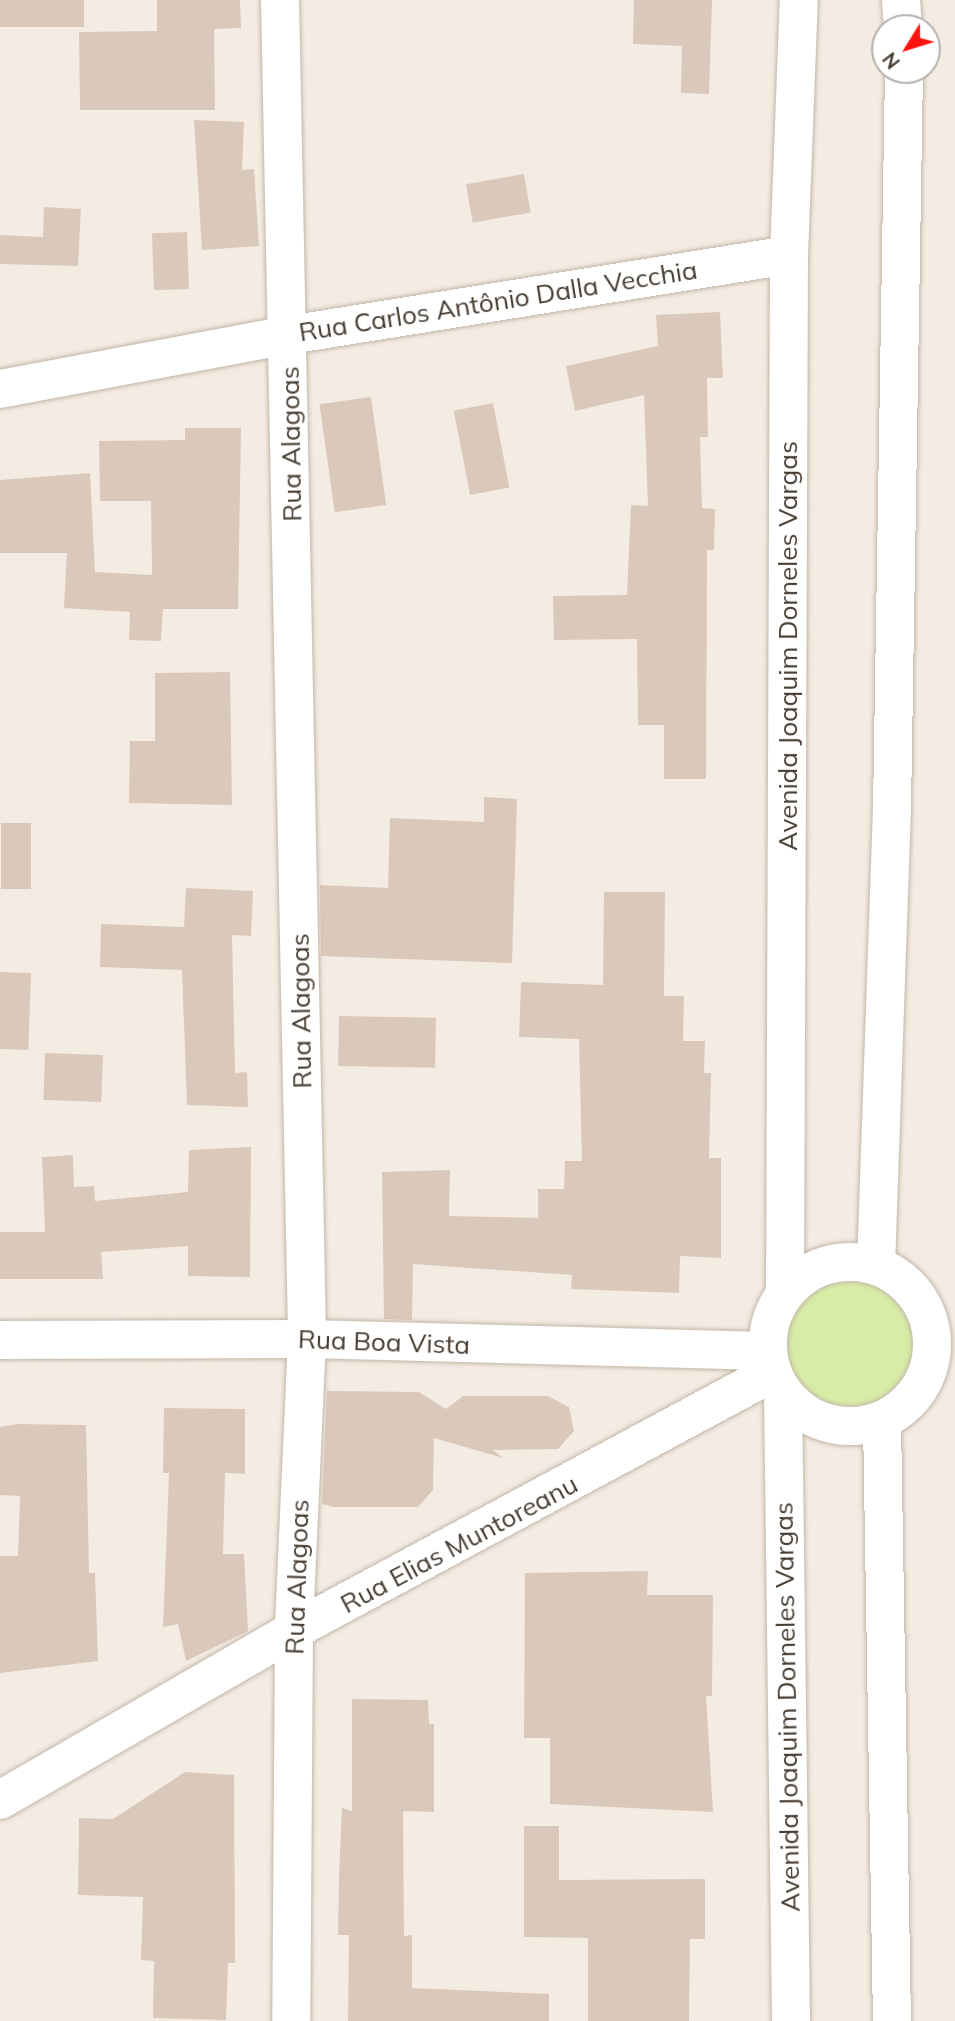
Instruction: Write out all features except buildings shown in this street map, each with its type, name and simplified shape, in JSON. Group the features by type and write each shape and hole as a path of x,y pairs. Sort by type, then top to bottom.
{"street":[{"name":"Rua Alagoas","path":"280,0 289,334 307,1339 294,1630 291,2021"},
{"name":"Avenida Joaquim Dorneles Vargas","path":"785,1293 789,255 799,0"},
{"path":"876,1266 892,809 904,84"},
{"name":"Rua Carlos Antônio Dalla Vecchia","path":"0,389 289,334 789,255"},
{"path":"836,1262 876,1266 896,1276 924,1308 943,1355 917,1393 882,1420 839,1426 817,1420 774,1372 771,1319 785,1293 836,1262"},
{"name":"Rua Boa Vista","path":"0,1340 307,1339 774,1372"},
{"name":"Avenida Joaquim Dorneles Vargas","path":"774,1372 791,2021"},
{"name":"Rua Elias Muntoreanu","path":"0,1800 294,1630 774,1372"},
{"path":"882,1420 892,2021"}],"green space":[{"path":"848,1279 873,1284 894,1298 908,1319 913,1344 908,1369 894,1390 873,1404 848,1409 823,1404 802,1390 788,1369 783,1344 788,1319 802,1298 823,1284"}]}
